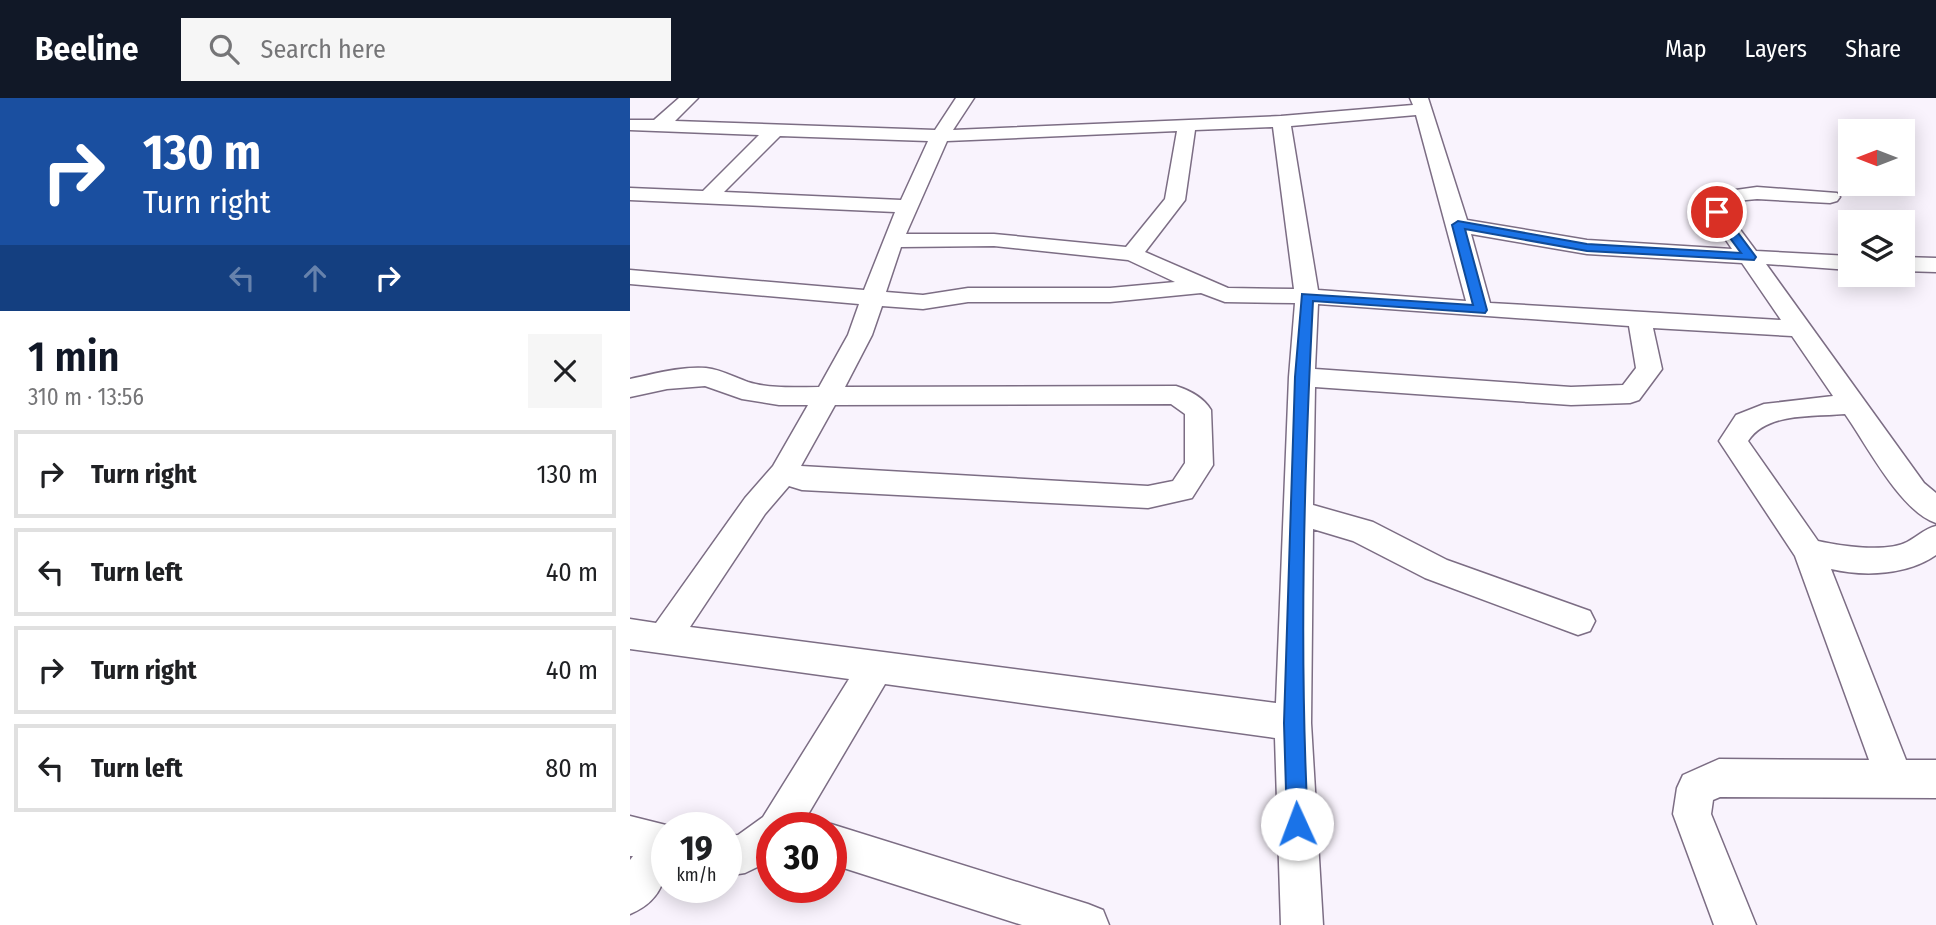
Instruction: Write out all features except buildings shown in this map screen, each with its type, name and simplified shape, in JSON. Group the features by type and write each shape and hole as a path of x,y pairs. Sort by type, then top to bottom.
{"street":[{"path":"659,126 689,98"},
{"path":"664,638 755,506 785,471 790,457 827,396 860,335 891,241 940,136 965,98"},
{"path":"630,125 940,136 1281,121 1421,104 1458,225 1480,310"},
{"path":"1281,121 1307,296 1302,377 1293,723 1302,925"},
{"path":"1132,254 1175,200 1187,125"},
{"path":"708,197 775,130"},
{"path":"630,194 908,206"},
{"path":"1830,197 1763,194 1714,198 1717,212 1914,491 1936,512"},
{"path":"1458,225 1587,247 1838,262"},
{"path":"891,241 994,240 1132,254 1225,295 1307,296 1640,321 1801,329"},
{"path":"1915,264 1935,265"},
{"path":"630,277 923,302 968,295 1110,295 1205,286"},
{"path":"1302,377 1571,396 1630,394 1649,369 1640,321"},
{"path":"630,388 667,380 705,377 758,394 1176,395 1198,410 1199,466 1182,490 1148,496 802,478 785,471"},
{"path":"1854,404 1773,411 1746,422 1733,441 1808,551 1895,779"},
{"path":"1299,513 1362,531 1436,569 1578,621"},
{"path":"1808,551 1850,561 1911,556 1936,538"},
{"path":"630,634 877,665 1293,723"},
{"path":"789,812 877,665"},
{"path":"1735,925 1692,814 1696,788 1719,778 1936,779"},
{"path":"630,835 651,840"},
{"path":"847,849 1088,925"},
{"path":"630,893 651,865"}],"route":[{"path":"1297,824 1293,723 1302,377 1307,296 1480,310 1458,225 1587,247 1750,257 1717,212"}]}
